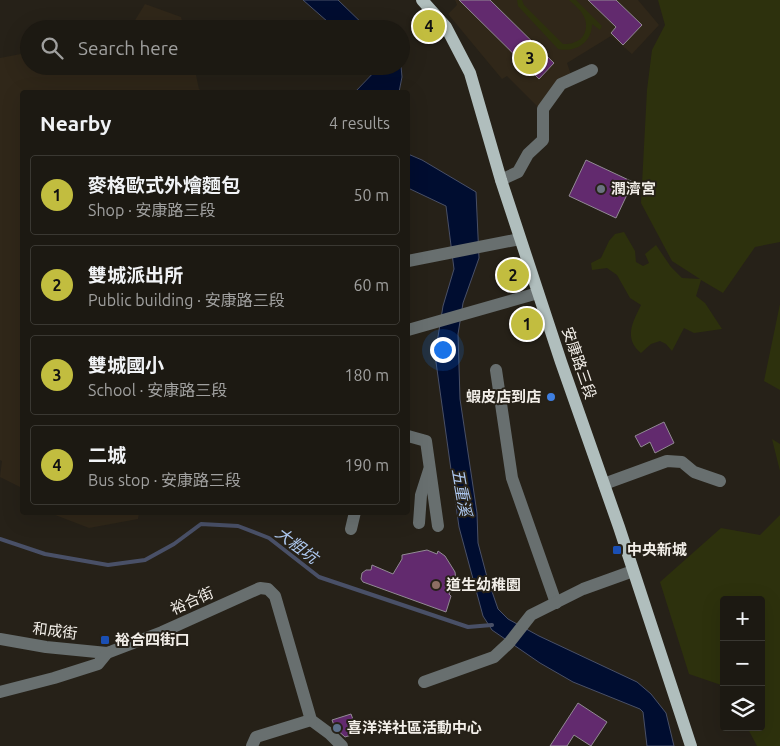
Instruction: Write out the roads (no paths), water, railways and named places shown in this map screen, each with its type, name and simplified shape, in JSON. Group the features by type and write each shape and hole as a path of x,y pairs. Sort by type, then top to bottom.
{"main road":[{"name":"安康路三段","path":"422,0 446,27 470,73 520,239 691,746"}],"street":[{"path":"501,180 518,172 528,154 543,140 543,109 561,84 592,70"},
{"path":"410,262 520,239"},
{"path":"410,330 538,293"},
{"path":"496,370 512,478 556,603"},
{"path":"410,437 426,441 438,526"},
{"path":"604,484 667,461 682,462 694,472 720,481"},
{"path":"419,523 421,495 430,465"},
{"path":"351,529 354,515"},
{"path":"424,682 494,657 509,643 532,615 583,589 633,571"},
{"name":"裕合街","path":"0,692 98,664 107,653 170,628 260,588 268,589 275,596 311,720"},
{"name":"和成街","path":"0,639 46,648 107,653"},
{"path":"252,746 256,737 311,720 342,746"}],"water":[{"path":"303,0 338,0 359,20 326,20"},
{"path":"371,75 402,75 399,90 357,90"},
{"name":"五重溪","path":"410,155 476,192 479,258 463,303 458,334 460,399 477,513 478,543 498,609 508,619 539,636 637,682 651,694 666,713 674,746 647,746 643,712 640,709 573,682 540,663 492,630 483,616 459,527 435,355 443,306 454,269 446,206 410,189"}],"waterway":[{"name":"大粗坑","path":"0,539 45,554 108,565 145,560 174,544 201,524 238,526 269,538 319,577 468,627 492,625"}],"place":[{"name":"二城","path":"429,26"},
{"name":"雙城國小","path":"530,58"},
{"name":"潤濟宮","path":"601,189"},
{"name":"雙城派出所","path":"513,275"},
{"name":"麥格歐式外燴麵包","path":"527,324"},
{"name":"蝦皮店到店","path":"551,397"},
{"name":"中央新城","path":"617,550"},
{"name":"道生幼稚園","path":"436,585"},
{"name":"裕合四街口","path":"105,640"},
{"name":"喜洋洋社區活動中心","path":"337,728"}]}
